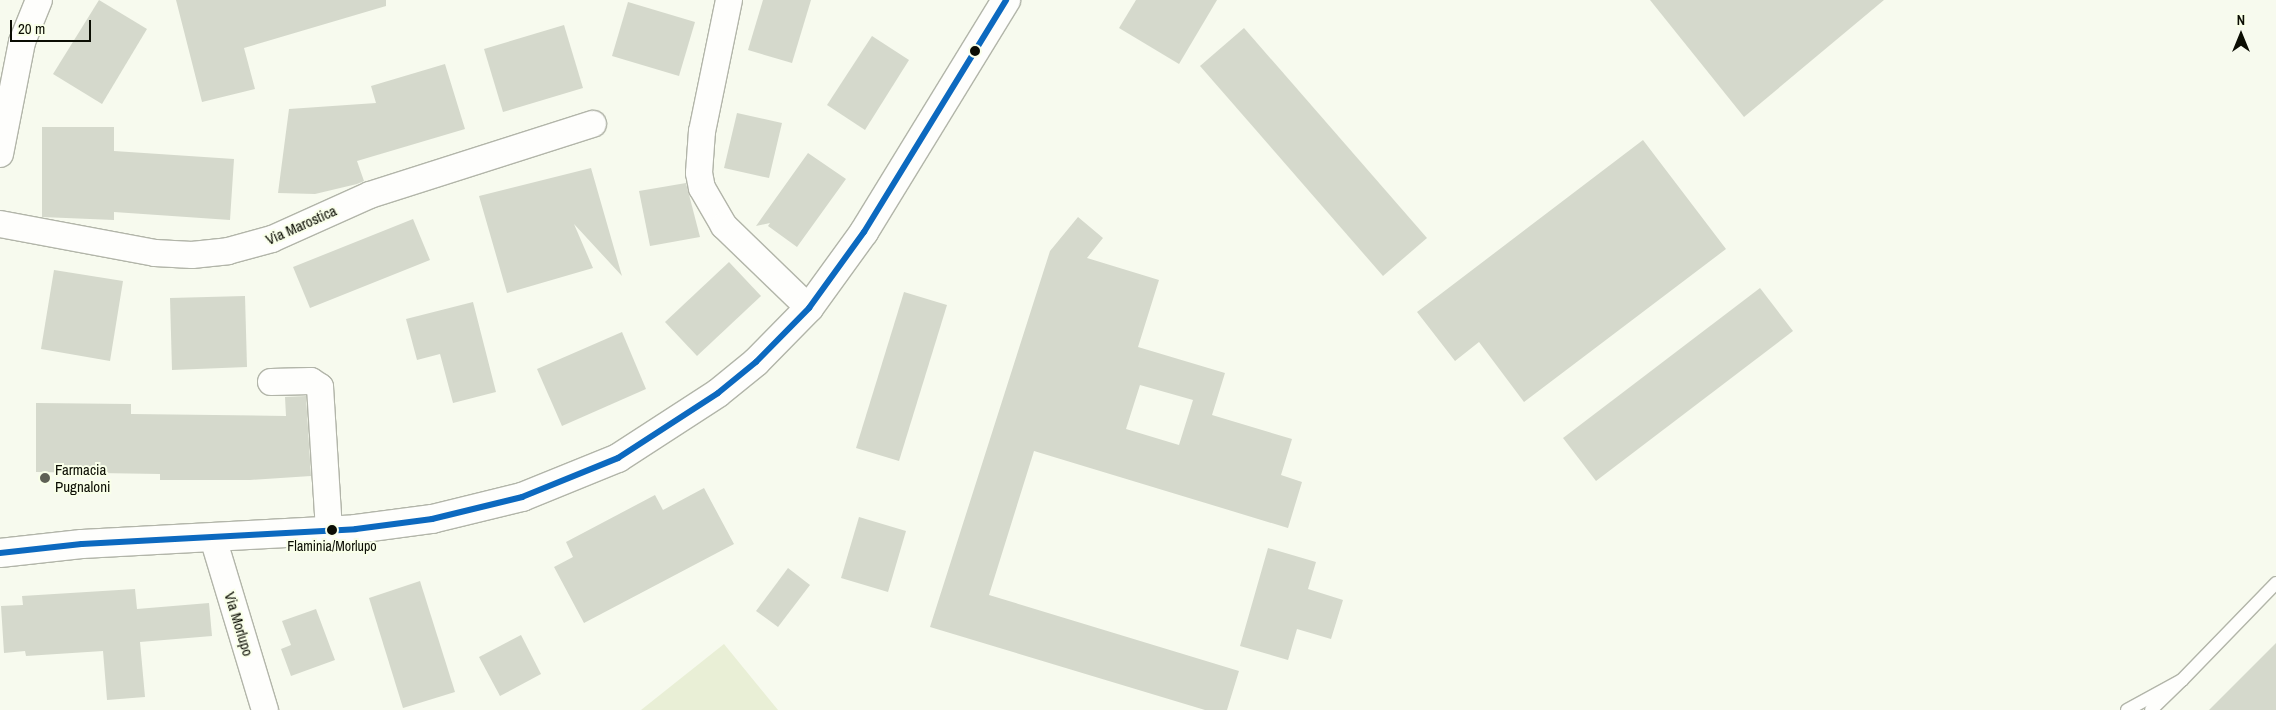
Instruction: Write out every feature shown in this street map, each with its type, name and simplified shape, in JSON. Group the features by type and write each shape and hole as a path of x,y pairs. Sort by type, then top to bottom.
{"street":[{"path":"0,154 22,42 39,0"},
{"path":"729,0 702,132 699,173 702,188 724,226 810,308"},
{"path":"0,553 82,544 213,538 405,523 481,508 548,488 618,458 718,393 756,362 810,308 860,239 1006,0"},
{"name":"Via Marostica","path":"0,224 155,253 192,255 228,251 272,239 370,195 593,124"},
{"path":"271,382 311,381 320,387 329,530"},
{"name":"Via Morlupo","path":"213,538 265,710"}],"lane":[{"path":"2151,710 2276,583"},
{"path":"2127,710 2182,680"}],"green space":[{"path":"724,644 778,710 641,710"}],"building":[{"path":"99,0 147,29 102,104 53,74"},
{"path":"176,0 386,0 386,6 244,48 255,89 202,102"},
{"path":"763,0 811,0 792,63 748,50"},
{"path":"1136,0 1217,0 1179,64 1119,28"},
{"path":"1650,0 1884,0 1744,117"},
{"path":"628,2 695,22 679,76 612,56"},
{"path":"564,25 583,88 503,112 484,49"},
{"path":"1244,28 1427,238 1383,276 1200,66"},
{"path":"872,36 909,60 865,130 827,105"},
{"path":"445,64 465,129 357,161 364,181 357,184 315,194 278,193 289,109 376,103 371,86"},
{"path":"737,113 782,123 769,178 724,168"},
{"path":"42,127 114,127 114,151 234,159 230,220 114,212 114,220 42,217"},
{"path":"1643,140 1726,249 1524,402 1479,342 1455,361 1417,312"},
{"path":"808,153 846,179 797,247 768,226 770,223 756,226"},
{"path":"591,168 622,276 574,224 593,268 507,293 479,196"},
{"path":"686,183 700,237 650,246 639,191"},
{"path":"1078,217 1103,238 1087,258 1159,280 1138,347 1225,373 1212,415 1292,439 1281,475 1302,482 1288,528 1034,451 989,595 1239,671 1227,710 1205,710 930,627 1050,251","holes":["1140,385 1193,400 1179,445 1126,429"]},
{"path":"413,219 430,260 310,308 293,267"},
{"path":"729,262 761,296 697,356 665,322"},
{"path":"54,270 123,281 110,361 41,349"},
{"path":"1760,288 1793,331 1596,481 1563,438"},
{"path":"904,292 947,305 899,461 856,448"},
{"path":"245,296 247,367 172,370 170,298"},
{"path":"473,302 496,392 453,403 440,354 417,360 406,319"},
{"path":"622,332 646,389 562,426 537,369"},
{"path":"306,396 311,476 250,480 160,480 160,474 36,472 36,403 131,404 131,414 286,416 285,397"},
{"path":"704,488 734,544 584,623 554,567 573,557 566,542 655,495 663,510"},
{"path":"859,517 906,531 888,592 841,578"},
{"path":"1268,548 1316,562 1308,589 1343,600 1331,639 1297,629 1288,660 1240,646"},
{"path":"788,568 810,585 778,627 756,611"},
{"path":"420,581 455,692 403,708 369,598"},
{"path":"135,589 137,609 209,603 212,636 140,642 145,697 107,700 103,651 26,656 25,651 4,653 1,606 23,605 22,596"},
{"path":"316,609 335,660 291,676 281,649 291,645 282,621"},
{"path":"521,635 541,674 500,696 479,657"},
{"path":"2276,643 2276,710 2209,710"}],"transit line":[{"path":"0,553 82,544 356,529 432,519 522,497 618,458 718,393 756,362 809,308 864,232 1006,0"}],"place":[{"name":"Farmacia Pugnaloni","path":"45,478"},
{"name":"Flaminia/Morlupo","path":"332,530"}]}
